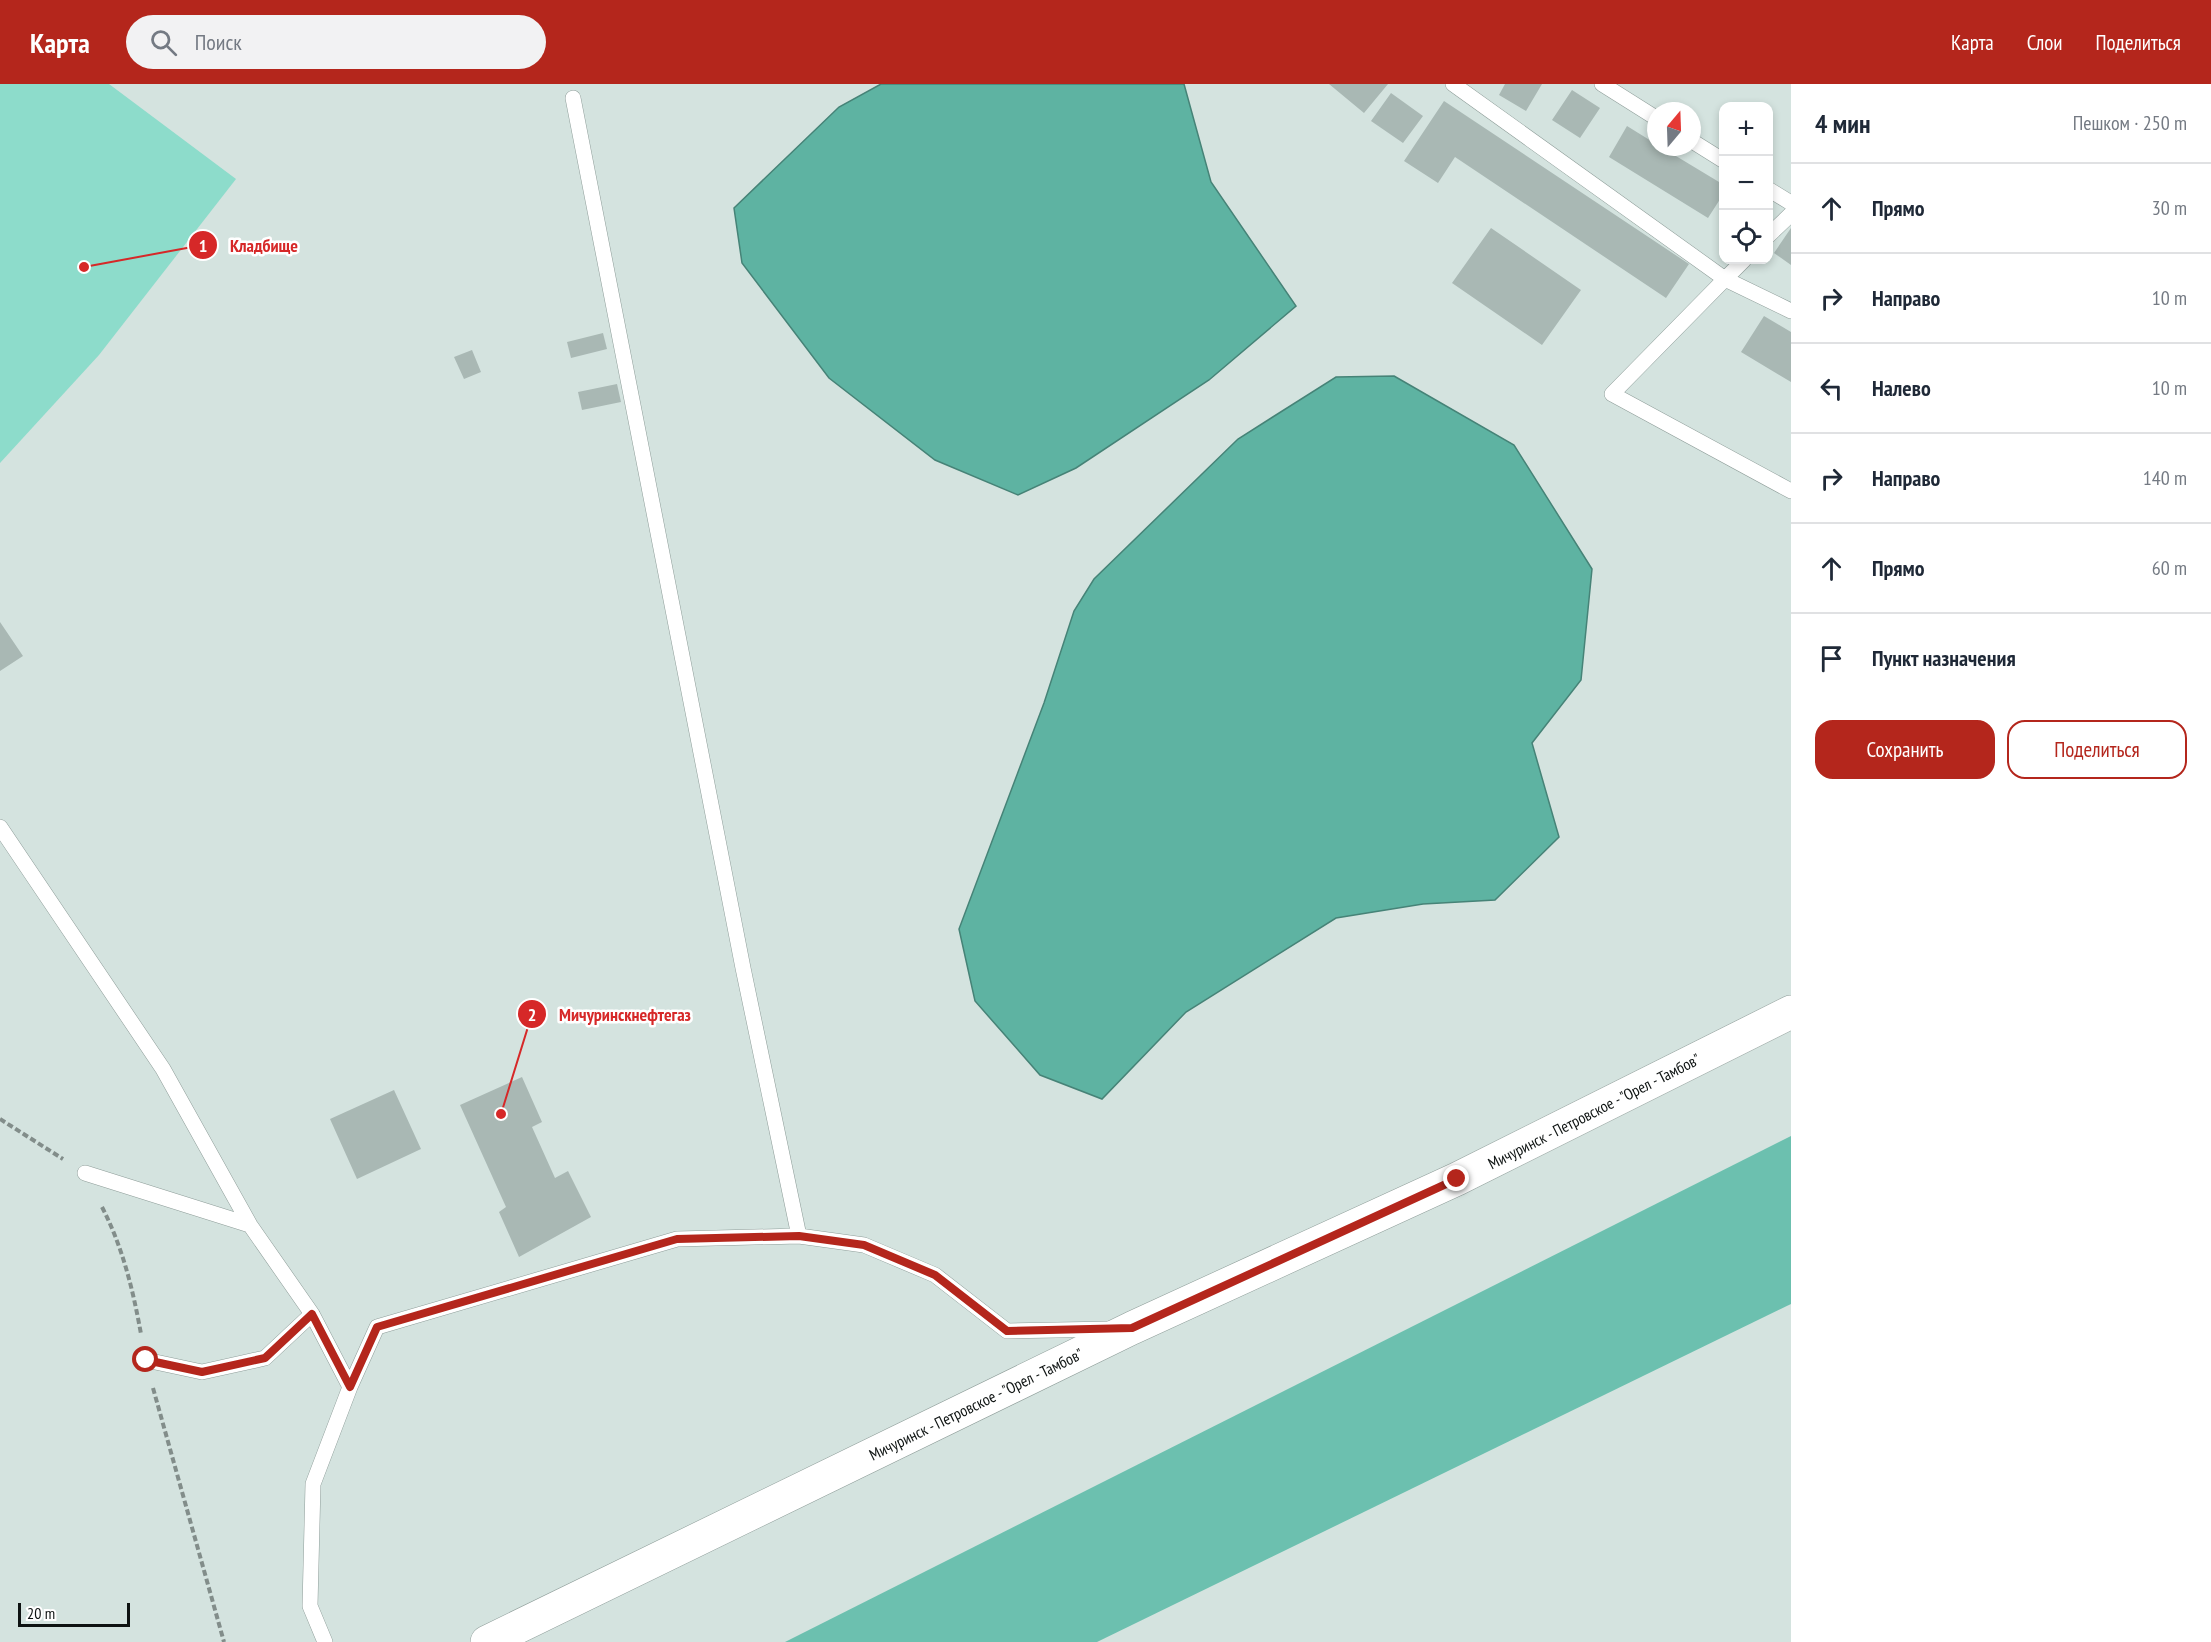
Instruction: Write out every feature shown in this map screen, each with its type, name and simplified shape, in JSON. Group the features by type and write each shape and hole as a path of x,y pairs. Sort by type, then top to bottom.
{"street":[{"name":"Мичуринск - Петровское - \"Орел - Тамбов\"","path":"487,1642 1132,1328 1457,1179 1791,1012"}],"lane":[{"path":"1453,84 1725,279 1791,311"},
{"path":"1602,84 1647,112"},
{"path":"573,98 743,968 799,1236"},
{"path":"1701,147 1719,158"},
{"path":"1773,192 1791,203"},
{"path":"1773,231 1791,214"},
{"path":"1740,264 1612,394 1791,491"},
{"path":"0,826 163,1069 250,1225 312,1314 350,1387"},
{"path":"85,1173 250,1225"},
{"path":"325,1642 310,1606 313,1484 350,1387 377,1327 677,1239 799,1236 864,1245 935,1275 1007,1331 1132,1328"},
{"path":"146,1360 202,1372 265,1358 312,1314"}],"shaded area":[{"path":"0,84 109,84 236,179 99,355 0,463"},
{"path":"881,84 1184,84 1211,182 1296,306 1209,380 1076,468 1018,495 935,460 829,378 742,263 734,208 839,107"},
{"path":"1394,376 1514,445 1592,569 1581,680 1532,743 1559,837 1495,900 1423,904 1336,918 1186,1012 1102,1099 1040,1075 975,1001 959,929 1044,703 1074,611 1094,579 1238,439 1336,377"},
{"path":"1791,1136 1791,1304 1097,1642 785,1642"}],"building":[{"path":"1329,84 1388,84 1364,113"},
{"path":"1505,84 1542,84 1526,111 1499,95"},
{"path":"1572,90 1600,108 1580,138 1552,120"},
{"path":"1391,93 1423,116 1403,143 1371,121"},
{"path":"1444,101 1689,264 1666,298 1455,157 1438,183 1404,161"},
{"path":"1627,126 1647,138 1647,156 1676,156 1719,182 1719,201 1708,218 1609,157"},
{"path":"1491,228 1581,290 1542,345 1452,283"},
{"path":"1791,228 1791,265 1774,253"},
{"path":"1764,316 1791,332 1791,382 1741,352"},
{"path":"603,333 607,349 571,358 567,342"},
{"path":"472,350 481,372 464,379 454,357"},
{"path":"617,384 621,402 582,410 578,392"},
{"path":"0,622 23,656 0,671"},
{"path":"522,1077 542,1122 532,1127 555,1178 568,1171 591,1217 519,1257 499,1212 506,1207 460,1105"},
{"path":"394,1090 421,1149 357,1179 330,1119"}],"place":[{"name":"Кладбище","path":"84,267"},
{"name":"Мичуринскнефтегаз","path":"501,1114"}],"route":[{"path":"146,1360 202,1372 265,1358 312,1314 350,1387 377,1327 677,1239 799,1236 864,1245 935,1275 1007,1331 1132,1328 1457,1179"}]}
